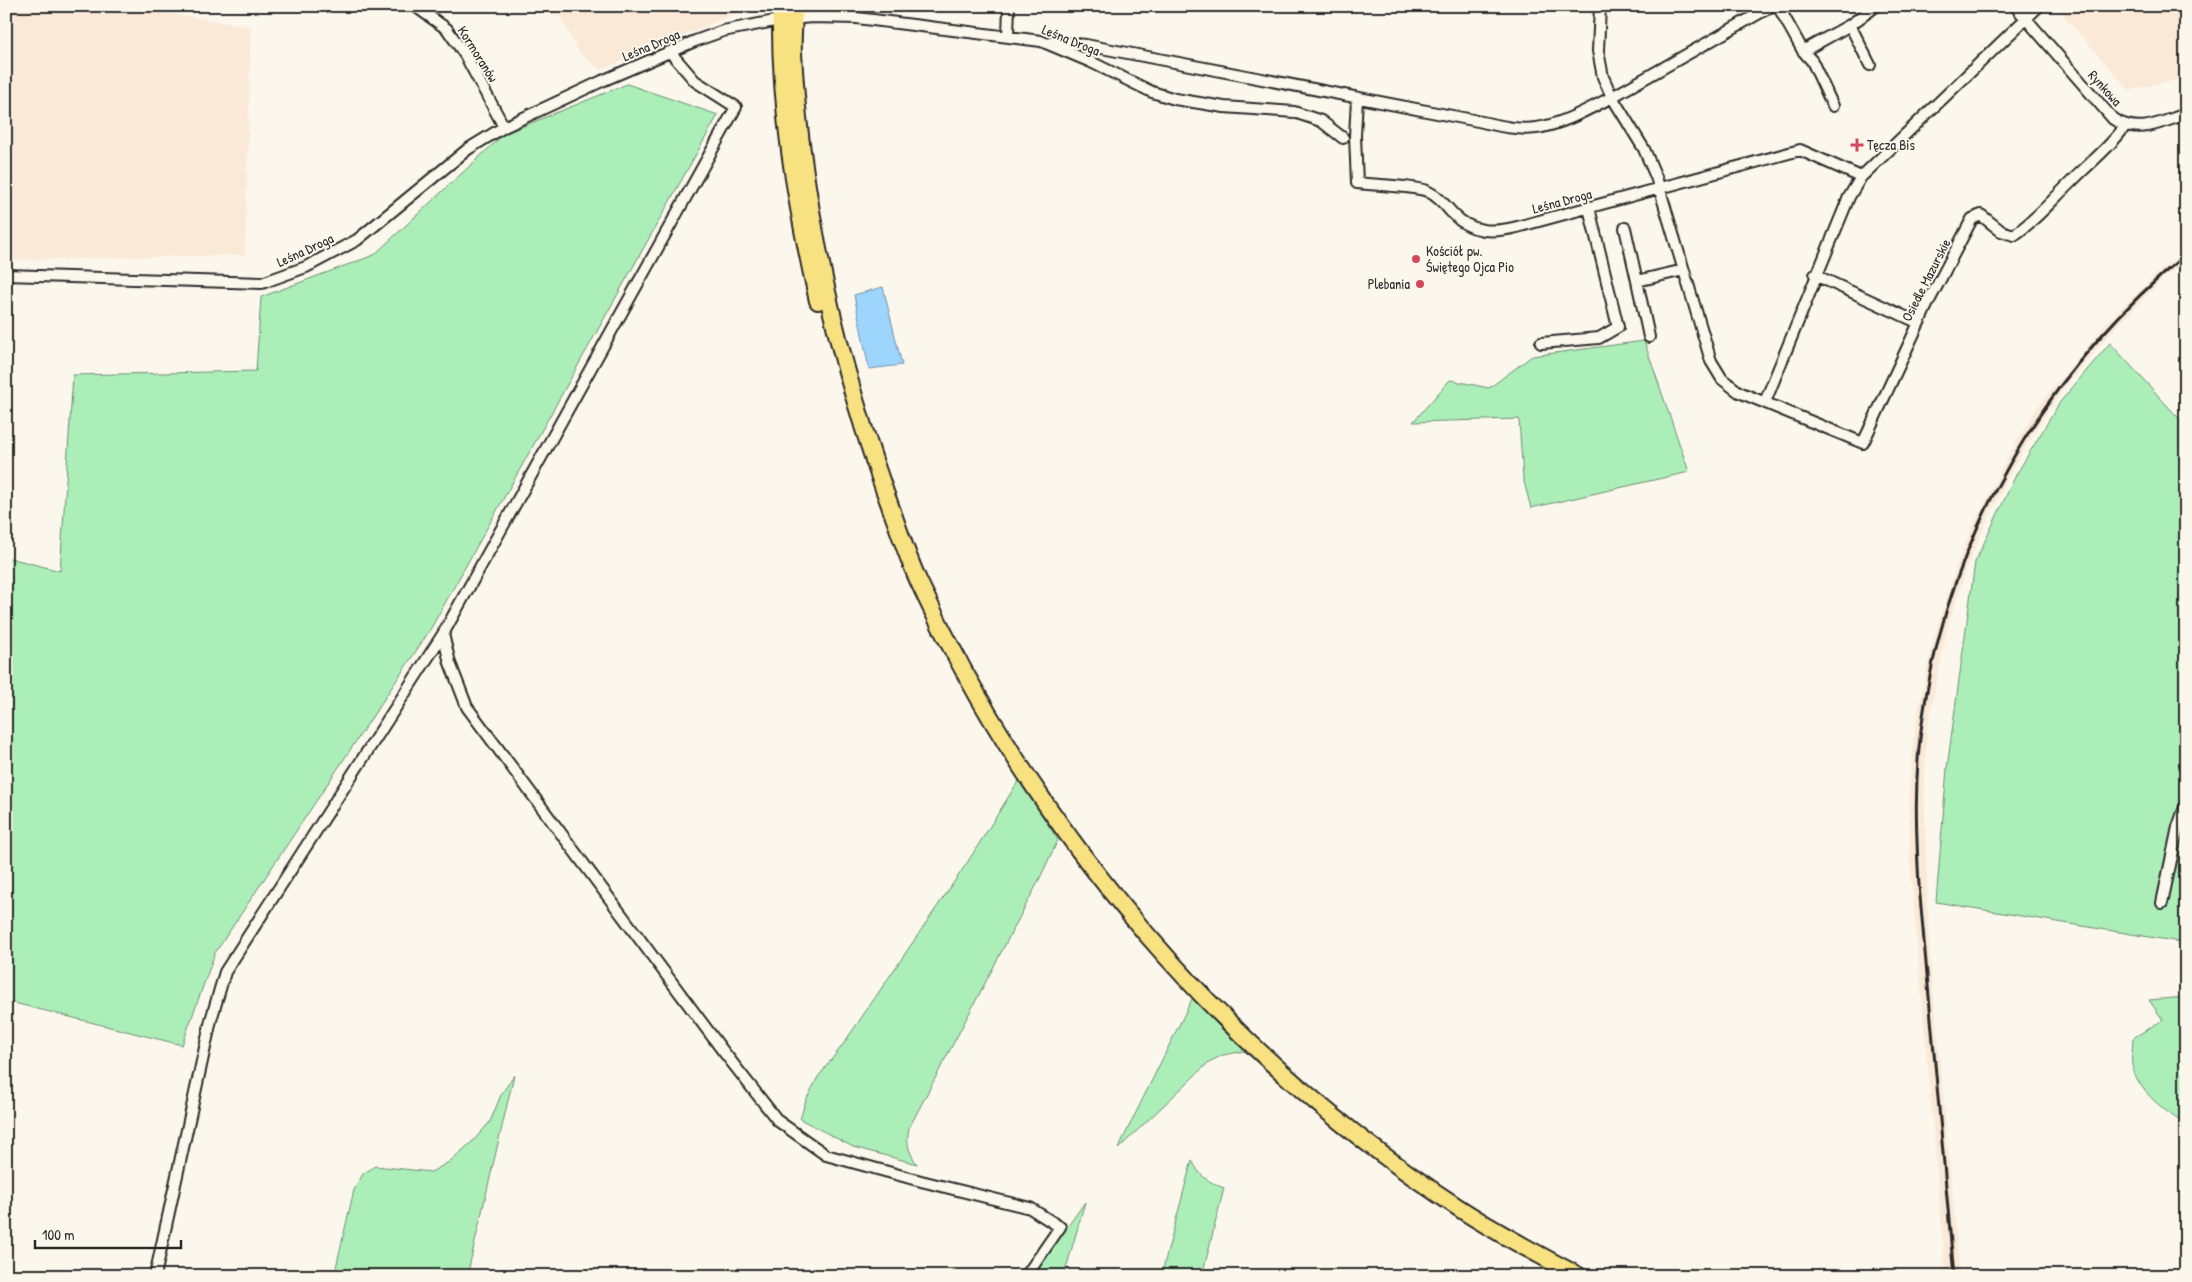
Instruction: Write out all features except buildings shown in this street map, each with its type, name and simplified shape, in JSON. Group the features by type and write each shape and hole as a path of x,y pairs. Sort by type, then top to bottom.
{"main road":[{"path":"787,13 793,48 801,135 820,260 843,361 858,411 917,577 958,661 1027,776 1076,848 1130,915 1169,959 1248,1041 1308,1096 1364,1140 1463,1211 1579,1276"}],"street":[{"name":"Kormoranów","path":"415,6 447,29 465,55 504,127"},
{"path":"1008,36 1009,6"},
{"name":"Osiedle Mazurskie","path":"1600,6 1598,51 1603,77 1612,97 1644,149 1660,188 1711,361 1722,379 1739,392 1863,443 1919,323 1972,219 1981,215 2001,231 2014,235 2043,211 2070,182 2115,141 2125,126"},
{"path":"1041,41 1086,46 1357,99 1513,127 1534,128 1549,126 1612,97 1772,6"},
{"path":"1778,6 1803,52 1812,60 1833,106"},
{"path":"1803,52 1876,6"},
{"name":"Rynkowa","path":"2015,6 2113,119 2125,126"},
{"path":"1765,402 1815,275 1849,197 1861,177 2039,6"},
{"name":"Leśna Droga","path":"6,276 262,283 306,267 357,240 468,149 504,127 670,52 724,31 787,13 857,18 1041,41 1152,92 1175,99 1224,107 1294,112 1321,121 1342,138"},
{"path":"1850,24 1870,64"},
{"path":"155,1276 211,1020 225,972 443,634 736,107 695,81 670,52"},
{"name":"Leśna Droga","path":"1357,99 1355,136 1358,184 1425,190 1443,202 1461,222 1474,229 1498,232 1517,228 1800,150 1861,177"},
{"path":"2125,126 2145,127 2186,114"},
{"path":"1540,343 1599,338 1618,327 1589,208"},
{"path":"1624,228 1649,337"},
{"path":"1637,281 1684,270"},
{"path":"1815,275 1919,323"},
{"path":"443,634 450,663 466,707 723,1051 778,1121 826,1155 920,1182 1030,1208 1060,1226 1026,1276"},
{"path":"2162,903 2178,827 2186,804"}],"shaded area":[{"path":"6,6 124,6 251,27 245,255 6,260"},
{"path":"533,6 754,6 600,70 579,52 560,17"},
{"path":"2058,6 2186,6 2186,78 2129,90 2057,8"},
{"path":"2186,249 2186,260 2165,277 2117,326 2069,381 2039,424 2012,470 1988,518 1967,567 1947,629 1927,730 1924,786 1929,946 1960,1276 1946,1276 1910,863 1909,789 1915,729 1926,672 1938,625 1958,562 1973,526 2008,457 2037,408 2110,319"}],"green space":[{"path":"627,84 718,115 430,630 215,953 182,1045 6,1001 6,557 60,571 73,375 256,371 261,297 374,255 504,134"},
{"path":"1644,341 1689,472 1531,508 1523,478 1519,419 1413,422 1450,380 1489,388 1532,356"},
{"path":"2110,343 2186,426 2186,943 1936,902 1947,768 1975,562 2016,475 2060,402"},
{"path":"1019,780 1058,840 1038,882 909,1128 908,1147 917,1164 853,1147 800,1119 806,1100 818,1077 842,1046 967,863"},
{"path":"1194,995 1250,1050 1223,1055 1209,1062 1118,1149"},
{"path":"2186,997 2186,1125 2162,1108 2141,1086 2136,1078 2132,1058 2133,1038 2163,1020 2149,1000"},
{"path":"514,1075 467,1276 334,1276 354,1190 363,1174 375,1166 431,1172 449,1162 473,1141 490,1122 501,1095"},
{"path":"1192,1160 1205,1178 1224,1188 1202,1276 1161,1276"},
{"path":"1085,1202 1064,1276 1033,1276"}],"water":[{"path":"883,287 902,365 869,369 854,295"}],"railway":[{"path":"1954,1276 1919,885 1917,844 1916,804 1919,743 1935,655 1954,588 1979,525 2010,464 2046,406 2088,351 2135,301 2186,254"}],"place":[{"name":"Tęcza Bis","path":"1857,145"},
{"name":"Kościół pw. Świętego Ojca Pio","path":"1416,259"},
{"name":"Plebania","path":"1420,284"}]}
